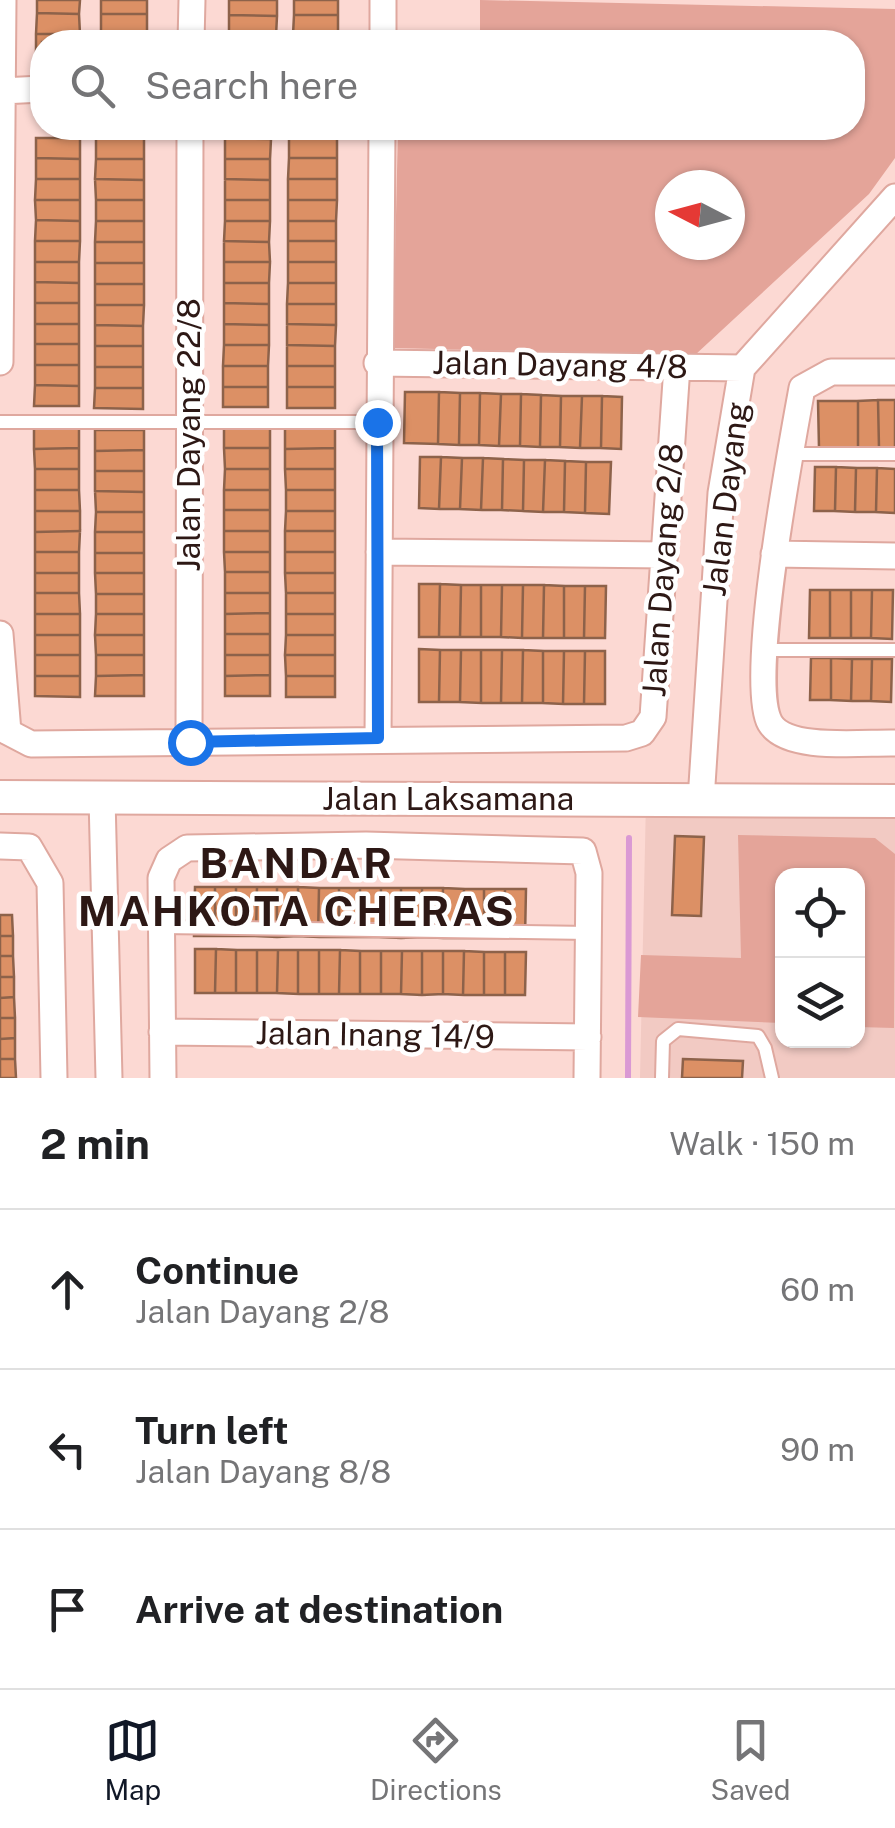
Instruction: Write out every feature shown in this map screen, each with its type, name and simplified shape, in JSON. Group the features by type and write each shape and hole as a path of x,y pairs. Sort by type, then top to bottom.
{"street":[{"path":"0,362 2,0"},
{"path":"191,30 192,0"},
{"path":"383,0 383,30"},
{"path":"2,91 30,90"},
{"name":"Jalan Dayang 22/8","path":"190,140 190,742"},
{"path":"378,738 377,363 382,140"},
{"name":"Jalan Dayang","path":"701,800 722,493 742,368 891,213"},
{"name":"Jalan Dayang 4/8","path":"377,363 742,368"},
{"name":"Jalan Dayang 2/8","path":"0,634 2,708 8,732 31,744 626,738 642,733 653,717 676,366"},
{"path":"895,372 831,372 802,388 774,554 767,650 770,723 787,737 804,742 895,743"},
{"path":"379,552 664,555"},
{"path":"774,554 895,556"},
{"name":"Jalan Laksamana","path":"0,798 895,801"},
{"path":"102,798 108,1078"},
{"path":"162,1078 160,878 169,860 187,848 366,845 583,851 589,873 587,1078"},
{"path":"0,846 29,846 50,883 54,1078"},
{"name":"Jalan Inang 14/9","path":"162,1032 588,1037"}],"lane":[{"path":"0,422 377,422"},
{"path":"790,454 895,454"},
{"path":"767,650 895,650"},
{"path":"161,927 589,933"},
{"path":"662,1078 663,1041 678,1030 758,1036 772,1078"}],"shaded area":[{"path":"480,0 895,9 895,158 869,194 695,355 393,348 398,140 865,140 865,30 480,30"},
{"path":"646,800 895,802 895,1078 640,1078"},
{"path":"738,835 875,838 895,854 894,1028 865,1027 865,868 775,868 775,1023 638,1017 641,955 741,958"}],"building":[{"path":"37,0 80,0 79,14 37,13"},
{"path":"101,0 147,0 147,14 101,14"},
{"path":"229,0 277,0 277,16 229,15"},
{"path":"294,0 338,0 338,15 294,15"},
{"path":"37,13 79,14 80,30 36,30"},
{"path":"101,14 147,14 147,30 101,30"},
{"path":"229,15 277,16 276,30 229,30"},
{"path":"294,15 338,15 338,30 293,30"},
{"path":"36,140 80,140 80,159 36,158"},
{"path":"96,140 144,140 144,159 96,159"},
{"path":"225,140 271,140 270,159 225,159"},
{"path":"289,140 337,140 337,158 289,158"},
{"path":"36,158 80,159 80,179 36,179"},
{"path":"289,158 337,158 337,179 288,179"},
{"path":"96,159 144,159 144,180 95,179"},
{"path":"225,159 270,159 270,180 225,179"},
{"path":"36,179 80,179 80,200 35,200"},
{"path":"95,179 144,180 144,200 96,200"},
{"path":"225,179 270,180 270,200 225,200"},
{"path":"288,179 337,179 337,200 288,200"},
{"path":"35,200 80,200 80,221 36,220"},
{"path":"96,200 144,200 144,221 96,221"},
{"path":"225,200 270,200 270,221 225,221"},
{"path":"288,200 337,200 336,221 288,221"},
{"path":"36,220 80,221 80,241 35,241"},
{"path":"96,221 144,221 144,242 95,242"},
{"path":"225,221 270,221 269,242 224,241"},
{"path":"288,221 336,221 336,241 288,241"},
{"path":"35,241 80,241 79,262 35,262"},
{"path":"224,241 269,242 270,262 224,262"},
{"path":"288,241 336,241 336,262 288,262"},
{"path":"95,242 144,242 144,263 95,263"},
{"path":"35,262 79,262 79,283 35,282"},
{"path":"224,262 270,262 269,283 224,283"},
{"path":"288,262 336,262 336,283 288,283"},
{"path":"95,263 144,263 144,284 95,284"},
{"path":"35,282 79,283 79,303 35,303"},
{"path":"224,283 269,283 269,304 224,303"},
{"path":"288,283 336,283 336,304 287,304"},
{"path":"95,284 144,284 144,305 95,305"},
{"path":"35,303 79,303 79,324 35,324"},
{"path":"224,303 269,304 269,325 224,324"},
{"path":"287,304 336,304 336,325 287,324"},
{"path":"95,305 144,305 143,326 95,325"},
{"path":"35,324 79,324 79,344 35,344"},
{"path":"224,324 269,325 269,345 224,345"},
{"path":"287,324 336,325 335,346 287,345"},
{"path":"95,325 143,326 143,346 95,346"},
{"path":"35,344 79,344 79,365 35,365"},
{"path":"224,345 269,345 268,366 223,366"},
{"path":"287,345 335,346 335,366 287,366"},
{"path":"95,346 143,346 143,367 95,367"},
{"path":"35,365 79,365 79,386 35,385"},
{"path":"223,366 268,366 268,387 223,387"},
{"path":"287,366 335,366 335,387 287,387"},
{"path":"95,367 143,367 143,388 95,388"},
{"path":"35,385 79,386 79,406 34,406"},
{"path":"223,387 268,387 268,407 223,407"},
{"path":"287,387 335,387 335,408 287,408"},
{"path":"95,388 143,388 143,409 94,408"},
{"path":"405,392 439,392 438,444 404,443"},
{"path":"439,392 460,393 459,445 438,444"},
{"path":"460,393 480,393 479,445 459,445"},
{"path":"480,393 501,394 499,446 479,445"},
{"path":"501,394 521,394 520,446 499,446"},
{"path":"521,394 541,395 540,447 520,446"},
{"path":"541,395 561,396 560,447 540,447"},
{"path":"561,396 582,396 580,448 560,447"},
{"path":"582,396 602,396 601,448 580,448"},
{"path":"602,396 622,397 621,449 601,448"},
{"path":"878,400 895,400 895,448 879,448"},
{"path":"878,400 879,448 858,448 858,401"},
{"path":"818,401 858,401 858,448 819,448"},
{"path":"34,428 79,428 79,448 34,449"},
{"path":"224,428 270,428 270,448 224,448"},
{"path":"285,428 335,428 335,448 285,449"},
{"path":"95,430 144,430 144,450 95,451"},
{"path":"79,448 79,469 35,469 34,449"},
{"path":"224,448 270,448 270,469 225,469"},
{"path":"335,448 335,469 285,469 285,449"},
{"path":"144,450 144,471 95,471 95,451"},
{"path":"420,457 441,457 439,509 419,508"},
{"path":"441,457 462,458 460,509 439,509"},
{"path":"462,458 483,458 481,510 460,509"},
{"path":"483,458 503,459 502,510 481,510"},
{"path":"503,459 524,460 523,511 502,510"},
{"path":"524,460 545,460 543,512 523,511"},
{"path":"545,460 565,461 564,512 543,512"},
{"path":"565,461 586,462 585,513 564,512"},
{"path":"586,462 611,462 609,514 585,513"},
{"path":"815,467 836,467 835,511 814,511"},
{"path":"836,467 856,468 855,512 835,511"},
{"path":"856,468 877,468 876,512 855,512"},
{"path":"877,468 895,469 895,513 876,512"},
{"path":"35,469 79,469 79,490 35,490"},
{"path":"225,469 270,469 270,490 224,490"},
{"path":"285,469 335,469 335,490 286,490"},
{"path":"95,471 144,471 144,492 95,491"},
{"path":"35,490 79,490 80,511 35,511"},
{"path":"224,490 270,490 270,510 224,510"},
{"path":"286,490 335,490 335,511 286,511"},
{"path":"95,491 144,492 144,512 96,512"},
{"path":"224,510 270,510 270,531 224,531"},
{"path":"35,511 80,511 80,531 35,532"},
{"path":"286,511 335,511 335,531 285,531"},
{"path":"96,512 144,512 144,532 95,532"},
{"path":"80,531 79,552 35,552 35,532"},
{"path":"224,531 270,531 270,552 224,552"},
{"path":"285,531 335,531 335,552 285,552"},
{"path":"95,532 144,532 144,553 95,553"},
{"path":"35,552 79,552 79,573 35,573"},
{"path":"224,552 270,552 270,572 225,572"},
{"path":"285,552 335,552 335,573 285,573"},
{"path":"95,553 144,553 144,573 95,573"},
{"path":"225,572 270,572 270,593 225,593"},
{"path":"35,573 79,573 79,593 35,593"},
{"path":"95,573 144,573 144,594 96,594"},
{"path":"285,573 335,573 335,593 286,593"},
{"path":"419,584 440,584 439,637 419,637"},
{"path":"440,584 461,585 460,637 439,637"},
{"path":"461,585 481,585 481,637 460,637"},
{"path":"481,585 502,585 501,637 481,637"},
{"path":"502,585 523,585 522,638 501,637"},
{"path":"523,585 544,585 543,638 522,638"},
{"path":"544,585 564,586 564,638 543,638"},
{"path":"564,586 585,586 584,638 564,638"},
{"path":"585,586 606,586 605,638 584,638"},
{"path":"810,590 830,590 830,638 809,638"},
{"path":"830,590 851,590 851,638 830,638"},
{"path":"851,590 872,590 871,638 851,638"},
{"path":"872,590 893,590 892,639 871,638"},
{"path":"35,593 79,593 80,614 35,614"},
{"path":"225,593 270,593 270,613 225,614"},
{"path":"286,593 335,593 335,614 286,614"},
{"path":"96,594 144,594 144,614 96,614"},
{"path":"270,613 270,634 225,634 225,614"},
{"path":"35,614 80,614 80,635 35,635"},
{"path":"96,614 144,614 144,635 95,635"},
{"path":"286,614 335,614 335,635 286,635"},
{"path":"225,634 270,634 270,655 225,655"},
{"path":"35,635 80,635 80,655 35,655"},
{"path":"95,635 144,635 144,655 96,655"},
{"path":"286,635 335,635 335,655 285,655"},
{"path":"419,649 440,650 439,702 419,702"},
{"path":"440,650 461,650 460,702 439,702"},
{"path":"461,650 481,650 481,703 460,702"},
{"path":"481,650 502,650 501,703 481,703"},
{"path":"502,650 523,650 522,703 501,703"},
{"path":"523,650 543,651 543,703 522,703"},
{"path":"543,651 564,651 563,704 543,703"},
{"path":"564,651 585,651 584,704 563,704"},
{"path":"585,651 605,651 605,704 584,704"},
{"path":"35,655 80,655 80,676 35,676"},
{"path":"96,655 144,655 144,675 96,676"},
{"path":"225,655 270,655 270,675 225,676"},
{"path":"285,655 335,655 335,676 286,676"},
{"path":"811,658 831,658 831,700 810,700"},
{"path":"831,658 852,659 851,701 831,700"},
{"path":"852,659 872,659 871,701 851,701"},
{"path":"872,659 892,659 891,702 871,701"},
{"path":"144,675 144,696 95,696 96,676"},
{"path":"270,675 270,696 225,696 225,676"},
{"path":"35,676 80,676 80,697 35,696"},
{"path":"286,676 335,676 335,697 286,697"},
{"path":"675,836 704,837 701,916 672,915"},
{"path":"195,887 215,887 215,936 194,936"},
{"path":"215,887 236,887 236,936 215,936"},
{"path":"236,887 257,887 256,936 236,936"},
{"path":"257,887 277,887 277,937 256,936"},
{"path":"277,887 298,887 298,936 277,937"},
{"path":"298,887 319,888 318,937 298,936"},
{"path":"319,888 339,888 339,937 318,937"},
{"path":"339,888 360,888 360,937 339,937"},
{"path":"360,888 381,888 380,937 360,937"},
{"path":"381,888 401,888 401,938 380,937"},
{"path":"401,888 422,888 422,937 401,938"},
{"path":"422,888 443,888 442,938 422,937"},
{"path":"443,888 464,889 463,938 442,938"},
{"path":"464,889 484,889 484,938 463,938"},
{"path":"484,889 505,889 504,938 484,938"},
{"path":"505,889 526,889 525,938 504,938"},
{"path":"0,915 12,915 13,936 0,936"},
{"path":"0,936 13,936 13,956 0,956"},
{"path":"195,949 216,949 215,993 195,993"},
{"path":"216,949 236,950 236,993 215,993"},
{"path":"236,950 257,950 257,993 236,993"},
{"path":"257,950 278,950 277,993 257,993"},
{"path":"278,950 298,950 298,994 277,993"},
{"path":"298,950 319,950 319,994 298,994"},
{"path":"319,950 340,950 339,994 319,994"},
{"path":"340,950 360,951 360,994 339,994"},
{"path":"360,951 381,951 381,994 360,994"},
{"path":"381,951 402,951 401,994 381,994"},
{"path":"402,951 422,951 422,995 401,994"},
{"path":"422,951 443,951 443,994 422,995"},
{"path":"443,951 464,951 463,995 443,994"},
{"path":"464,951 484,952 484,995 463,995"},
{"path":"484,952 505,952 505,995 484,995"},
{"path":"505,952 526,952 525,995 505,995"},
{"path":"0,956 13,956 14,977 0,977"},
{"path":"0,977 14,977 14,997 0,998"},
{"path":"14,997 15,1018 0,1018 0,998"},
{"path":"0,1018 15,1018 15,1038 0,1039"},
{"path":"15,1038 15,1059 0,1059 0,1039"},
{"path":"0,1059 15,1059 16,1078 0,1078"},
{"path":"683,1059 743,1061 742,1078 682,1078"}],"waterway":[{"path":"628,1078 629,838"}],"district":[{"name":"BANDAR MAHKOTA CHERAS","path":"297,887"}],"route":[{"path":"190,742 378,738 377,422"}]}
